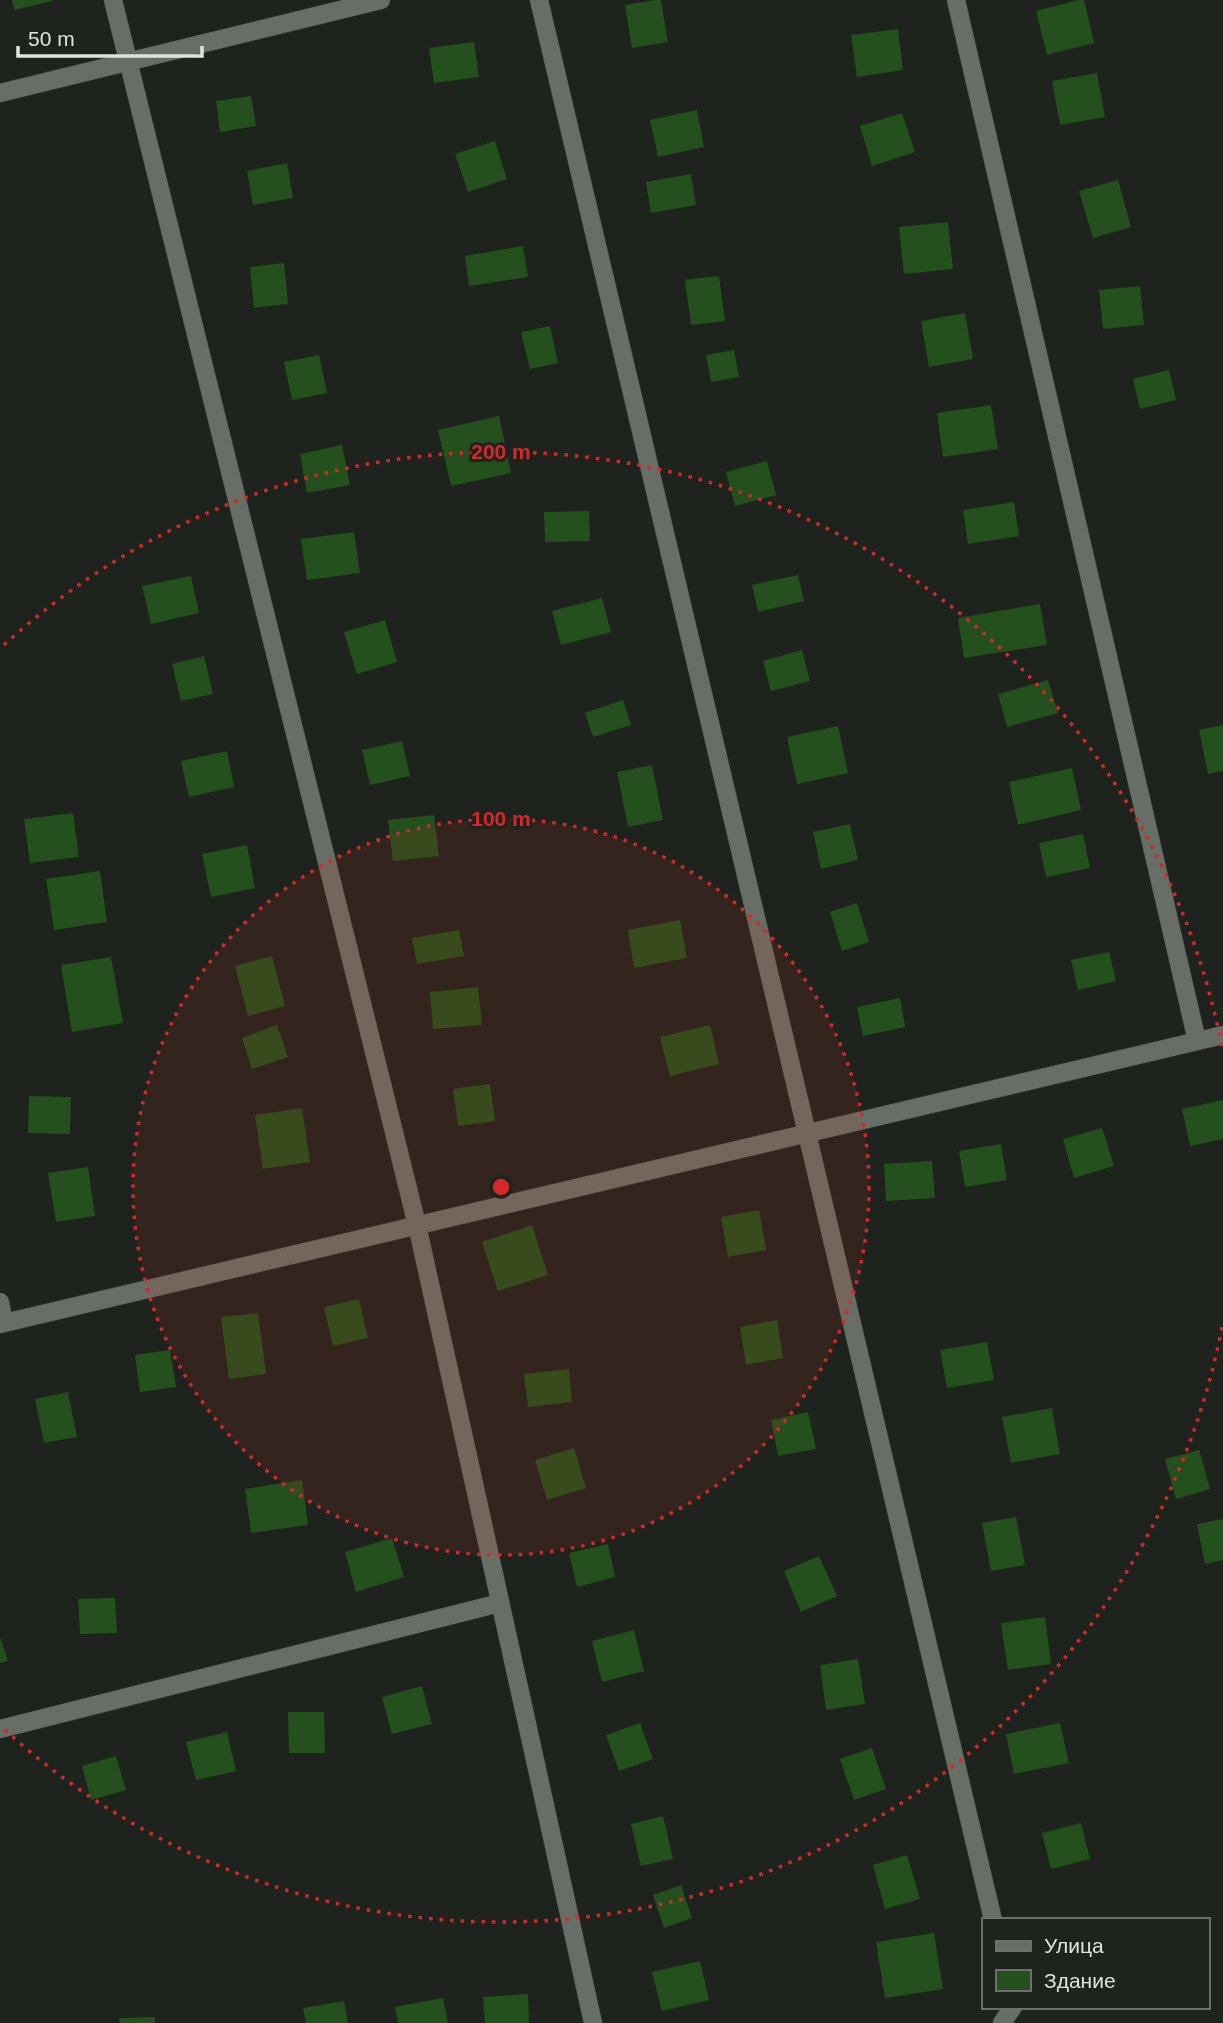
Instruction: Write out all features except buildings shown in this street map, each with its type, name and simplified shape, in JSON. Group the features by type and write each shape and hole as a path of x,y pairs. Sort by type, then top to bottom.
{"street":[{"path":"113,0 417,1225 593,2023"},
{"path":"0,93 381,0"},
{"path":"539,0 993,1918"},
{"path":"956,0 1197,1041"},
{"path":"0,1302 2,1324 1223,1035"},
{"path":"0,1729 500,1603"}]}
